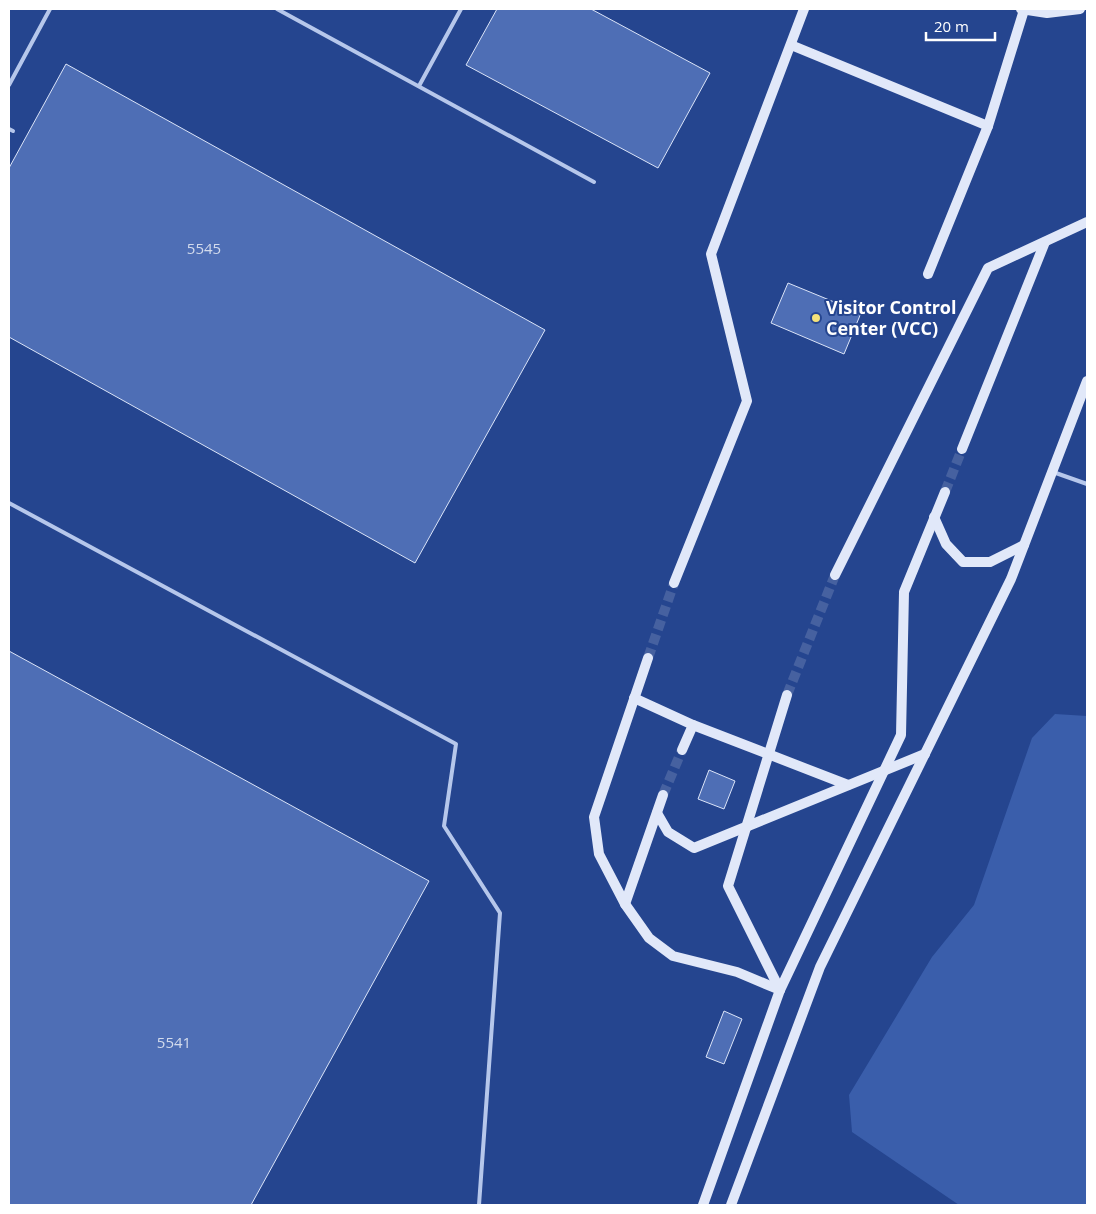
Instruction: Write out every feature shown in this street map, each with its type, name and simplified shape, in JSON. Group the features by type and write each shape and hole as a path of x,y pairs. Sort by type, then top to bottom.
{"street":[{"path":"674,583 747,401 711,254 804,9"},
{"path":"928,274 988,126 1023,9 1048,14 1080,9"},
{"path":"791,45 988,126"},
{"path":"836,575 988,268 1087,222"},
{"path":"962,449 1045,242"},
{"path":"732,1205 820,967 1011,579 1054,472 1087,381"},
{"path":"703,1205 780,990 901,735 904,592 945,492"},
{"path":"934,517 946,544 963,562 990,562 1024,545"},
{"path":"648,658 594,817 599,854 625,904 649,938 673,956 737,972 780,990"},
{"path":"780,990 728,886 788,695"},
{"path":"634,698 693,725 848,785"},
{"path":"682,750 693,725"},
{"path":"657,813 668,832 694,848 925,754"},
{"path":"625,904 663,795"}],"lane":[{"path":"9,85 50,9"},
{"path":"277,9 594,182"},
{"path":"419,86 461,9"},
{"path":"1054,472 1087,484"},
{"path":"9,503 456,744 444,826 500,913 480,1205"}],"shaded area":[{"path":"1055,714 1087,716 1087,1205 959,1205 852,1132 849,1095 932,957 974,905 1032,738"}],"building":[{"path":"497,9 591,9 710,73 658,168 466,65"},
{"path":"66,64 545,330 415,563 9,337 9,168"},
{"name":"Visitor Control Center (VCC)","path":"788,283 861,313 844,354 771,323"},
{"path":"9,651 429,881 251,1205 9,1205"},
{"path":"709,770 735,781 724,809 698,799"},
{"path":"724,1011 742,1019 724,1064 706,1057"}],"tunnel":[{"path":"945,492 962,449"},
{"path":"787,695 835,575"},
{"path":"648,658 674,583"},
{"path":"663,795 682,750"}],"place":[{"name":"Visitor Control Center (VCC)","path":"816,318"}]}
